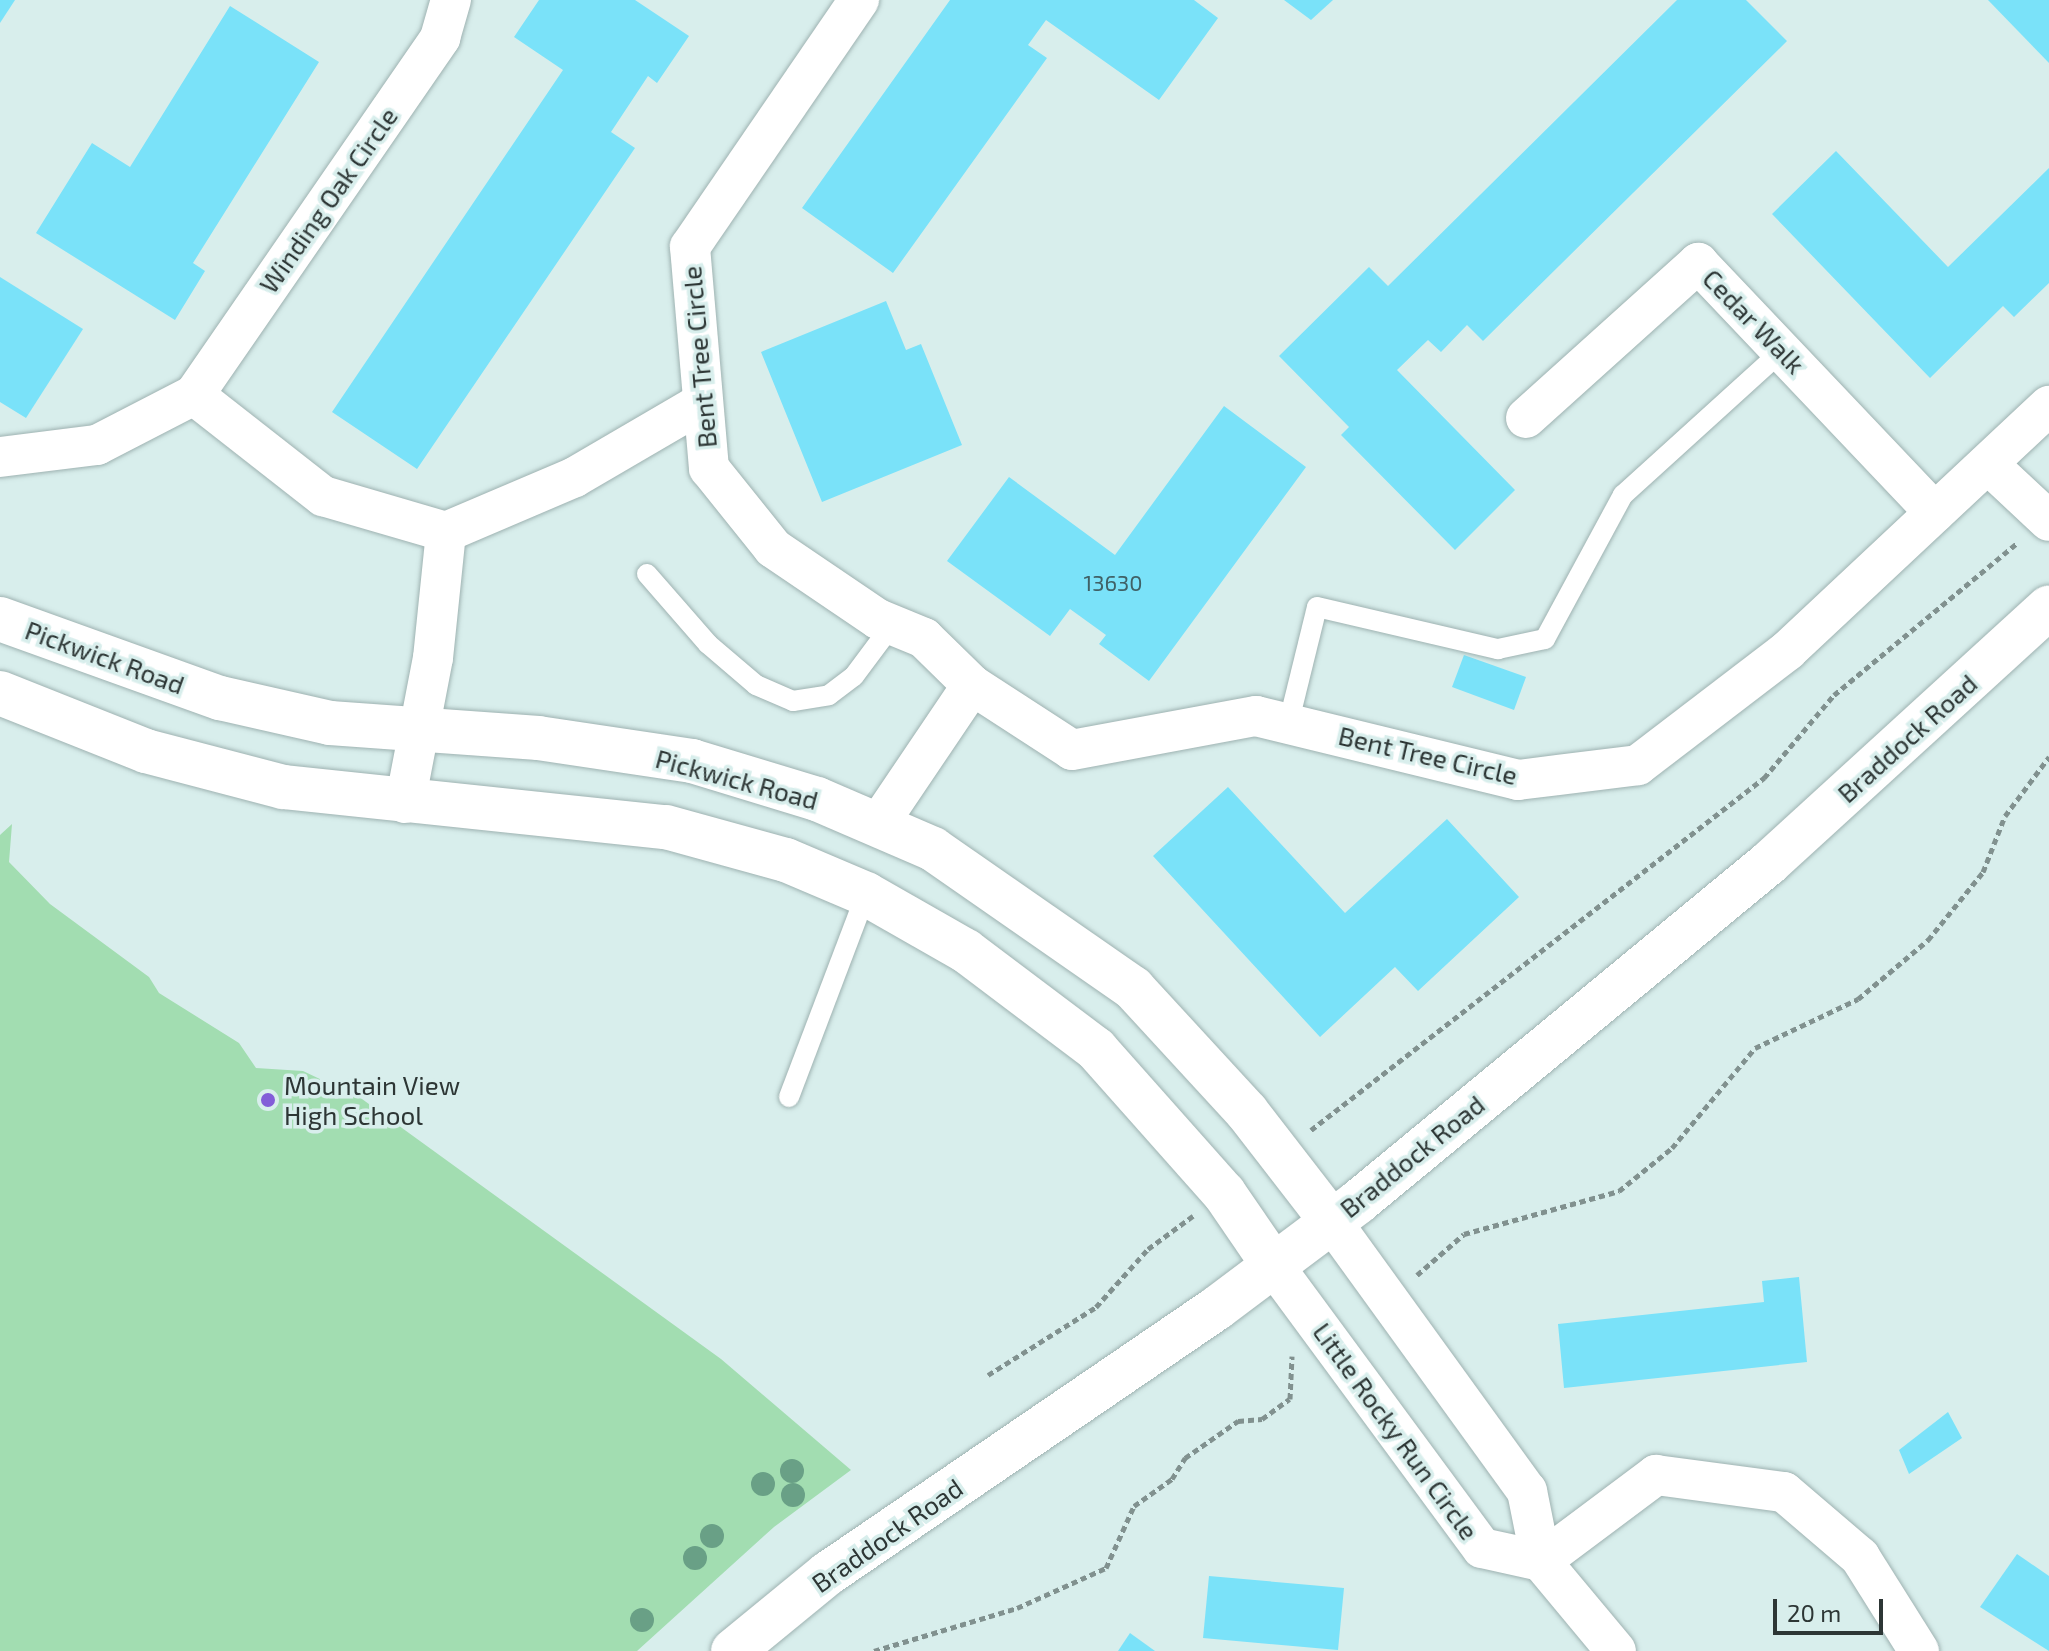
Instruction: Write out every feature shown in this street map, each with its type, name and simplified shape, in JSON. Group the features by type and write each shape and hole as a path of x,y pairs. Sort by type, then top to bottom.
{"street":[{"name":"Winding Oak Circle","path":"0,457 97,445 194,395 440,38 451,0"},
{"name":"Bent Tree Circle","path":"859,0 690,247 700,404 709,468 773,548 892,625 924,638 972,685 1072,750 1256,716 1289,721 1518,780 1638,765 1787,651 2048,410"},
{"name":"Cedar Walk","path":"1526,418 1698,263 1935,513"},
{"path":"194,395 323,496 446,532 575,477 700,404"},
{"path":"1988,464 2037,529"},
{"path":"405,803 420,731 446,532"},
{"name":"Braddock Road","path":"733,1651 827,1574 1274,1266 1332,1222 1769,863 2049,607"},
{"name":"Pickwick Road","path":"0,619 220,698 330,723 538,738 692,761 933,849 1133,988 1280,1155 1332,1222"},
{"path":"877,826 972,685"},
{"path":"0,693 215,770 405,803 524,807 666,827 786,860 866,894 966,951 1096,1049 1224,1193 1274,1266"},
{"path":"1332,1222 1527,1491 1541,1561 1616,1651"},
{"name":"Little Rocky Run Circle","path":"1274,1266 1482,1548 1541,1561"},
{"path":"1541,1561 1656,1475 1784,1492 1860,1557 1919,1651"}],"lane":[{"path":"1289,721 1317,607 1498,649 1545,639 1623,495 1783,350"},
{"path":"647,574 708,644 756,685 793,701 829,695 854,676 892,625"},
{"path":"789,1097 866,894"}],"path":[{"path":"1280,1155 1764,778 1834,695 2037,529"},
{"path":"1385,1297 1464,1234 1619,1191 1672,1148 1755,1048 1858,999 1928,940 1983,872 2005,816 2049,757"},
{"path":"988,1375 1096,1307 1148,1249 1224,1193"},
{"path":"874,1651 1017,1608 1106,1568 1134,1506 1172,1479 1185,1458 1238,1421 1262,1419 1290,1399 1292,1354 1322,1332"}],"green space":[{"name":"Mountain View High School","path":"12,824 9,862 50,904 149,977 159,993 239,1043 256,1068 303,1071 362,1099 721,1359 851,1470 774,1527 637,1651 0,1651 0,835"}],"building":[{"path":"0,0 15,0 0,23"},
{"path":"539,0 635,0 689,36 657,83 648,76 611,132 635,148 417,469 332,412 563,70 514,37"},
{"path":"950,0 1194,0 1218,18 1159,100 1046,20 1028,45 1047,58 893,273 802,208"},
{"path":"1284,0 1333,0 1311,20"},
{"path":"1677,0 1746,0 1787,41 1483,341 1467,325 1441,352 1428,340 1397,370 1515,490 1455,550 1341,435 1349,427 1279,356 1369,267 1388,286"},
{"path":"1988,0 2049,0 2049,63"},
{"path":"230,6 319,62 193,263 205,271 175,320 36,233 92,143 130,167"},
{"path":"1836,151 1948,267 2049,168 2049,283 2014,317 2003,306 1930,378 1772,214"},
{"path":"0,277 83,329 26,418 0,402"},
{"path":"886,301 906,350 921,344 962,445 822,502 761,352"},
{"path":"1224,406 1306,467 1149,681 1099,644 1106,635 1070,609 1050,636 947,561 1009,477 1115,555"},
{"path":"1464,655 1526,677 1514,710 1452,687"},
{"path":"1228,787 1345,913 1447,819 1519,897 1418,991 1395,967 1320,1037 1153,856"},
{"path":"1799,1277 1807,1362 1564,1388 1558,1324 1764,1302 1762,1281"},
{"path":"1948,1412 1962,1438 1909,1474 1899,1450"},
{"path":"2017,1554 2049,1576 2049,1651 1980,1607"},
{"path":"1209,1576 1344,1588 1338,1650 1203,1638"},
{"path":"1130,1633 1155,1651 1118,1651"}],"place":[{"name":"Mountain View High School","path":"268,1100"}]}
